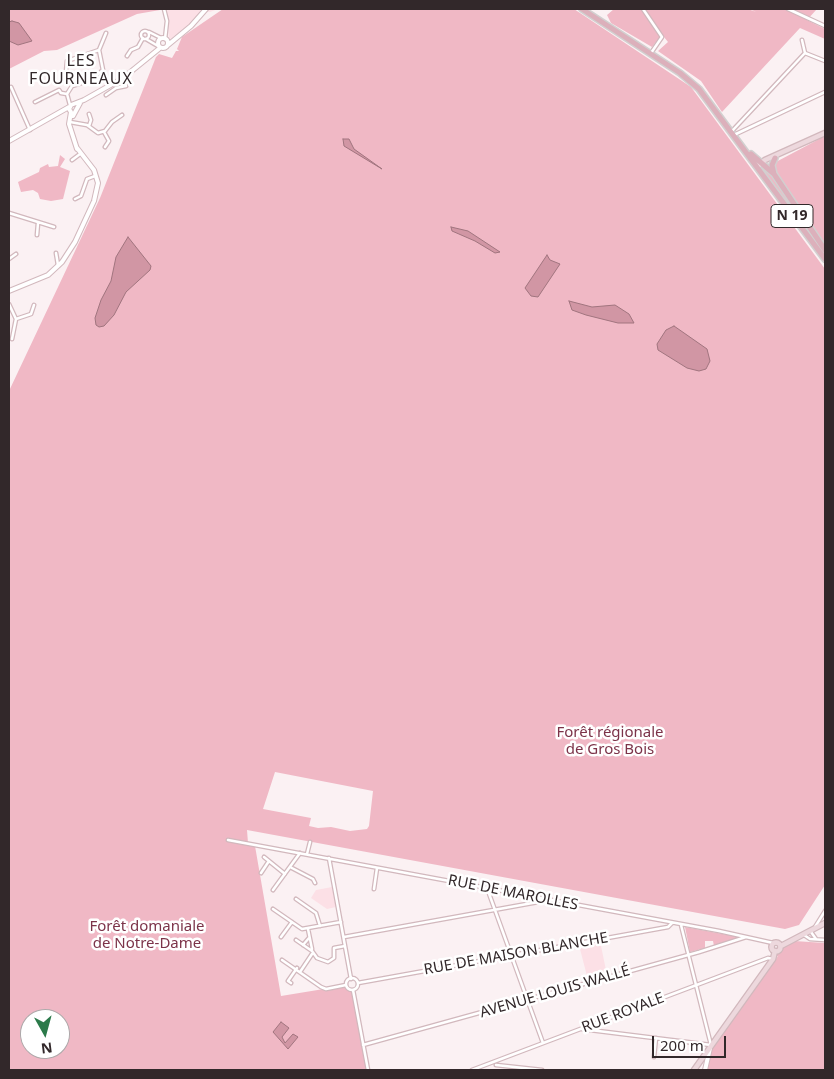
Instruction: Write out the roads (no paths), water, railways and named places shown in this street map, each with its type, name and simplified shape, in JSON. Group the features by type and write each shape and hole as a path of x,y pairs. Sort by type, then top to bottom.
{"main road":[{"name":"N 19","path":"582,9 651,52 698,89 761,165 774,174 825,250"},
{"name":"N 19","path":"587,9 698,84 761,165 825,259"},
{"path":"761,165 774,157 825,134"},
{"path":"774,157 772,165 774,174"},
{"path":"775,951 772,949 773,943 781,944 813,931 825,923"},
{"path":"694,1070 704,1062 711,1045 773,959 775,951 779,950 781,944"}],"street":[{"path":"159,47 165,41 166,21 164,9"},
{"path":"9,141 123,78 165,41 181,34 206,9"},
{"path":"643,9 662,36 662,40 651,52"},
{"path":"788,9 825,26"},
{"path":"146,31 165,41"},
{"path":"146,31 141,33 144,38 159,47"},
{"path":"127,56 131,50 138,47 144,38 149,35 146,31"},
{"path":"9,291 36,282 59,266 78,236 97,191 96,175 77,148 70,128 71,108 67,94 72,86 91,80 103,70 99,50 106,33"},
{"path":"802,40 805,53"},
{"path":"72,86 66,72 67,61 99,50"},
{"path":"805,53 825,61"},
{"path":"734,132 805,53"},
{"path":"106,94 116,88 126,86 123,78"},
{"path":"11,87 30,130"},
{"path":"35,102 59,90 61,93 67,94"},
{"path":"734,132 825,92"},
{"path":"89,114 91,120 89,126"},
{"path":"70,122 89,126 95,133 104,132 112,122 122,115"},
{"path":"104,132 109,141 105,147"},
{"path":"72,160 81,153"},
{"path":"75,199 81,196 86,179 96,175"},
{"path":"9,213 54,227"},
{"path":"37,235 38,223"},
{"path":"72,233 78,236"},
{"path":"56,253 56,262 59,266"},
{"path":"9,259 16,254"},
{"path":"9,304 16,319 12,340"},
{"path":"16,319 31,314 34,305"},
{"name":"RUE DE MAROLLES","path":"228,840 773,943"},
{"path":"307,854 310,842"},
{"path":"273,890 300,853"},
{"path":"264,857 285,874"},
{"path":"329,858 351,978 358,983 358,987 353,990"},
{"path":"261,873 269,861"},
{"path":"290,867 313,879 315,883"},
{"path":"374,889 377,868"},
{"path":"487,888 543,1043"},
{"path":"344,938 540,902 542,898"},
{"path":"296,899 316,913 320,926"},
{"path":"273,909 302,929 341,922"},
{"path":"816,939 813,931 825,912"},
{"path":"281,937 292,922"},
{"name":"RUE DE MAISON BLANCHE","path":"358,983 668,926 672,923"},
{"path":"581,1029 711,1045 681,925"},
{"path":"300,972 312,952 308,929"},
{"path":"804,935 825,940"},
{"name":"AVENUE LOUIS WALLÉ","path":"363,1045 688,955 746,937"},
{"path":"303,945 309,938"},
{"path":"296,940 321,960 332,961 334,958 334,948 345,946"},
{"name":"RUE ROYALE","path":"473,1070 496,1064 543,1043 768,958 773,959"},
{"path":"282,960 297,968 326,989 346,985 351,978"},
{"path":"291,983 288,981 297,968"},
{"path":"346,985 353,990"},
{"path":"353,990 368,1070"},
{"path":"654,1057 656,1038"},
{"path":"496,1064 500,1070"},
{"path":"496,1064 542,1070"}],"district":[{"name":"LES FOURNEAUX","path":"81,70"}],"park label":[{"name":"Forêt régionale de Gros Bois","path":"610,742"},
{"name":"Forêt domaniale de Notre-Dame","path":"147,936"}]}
